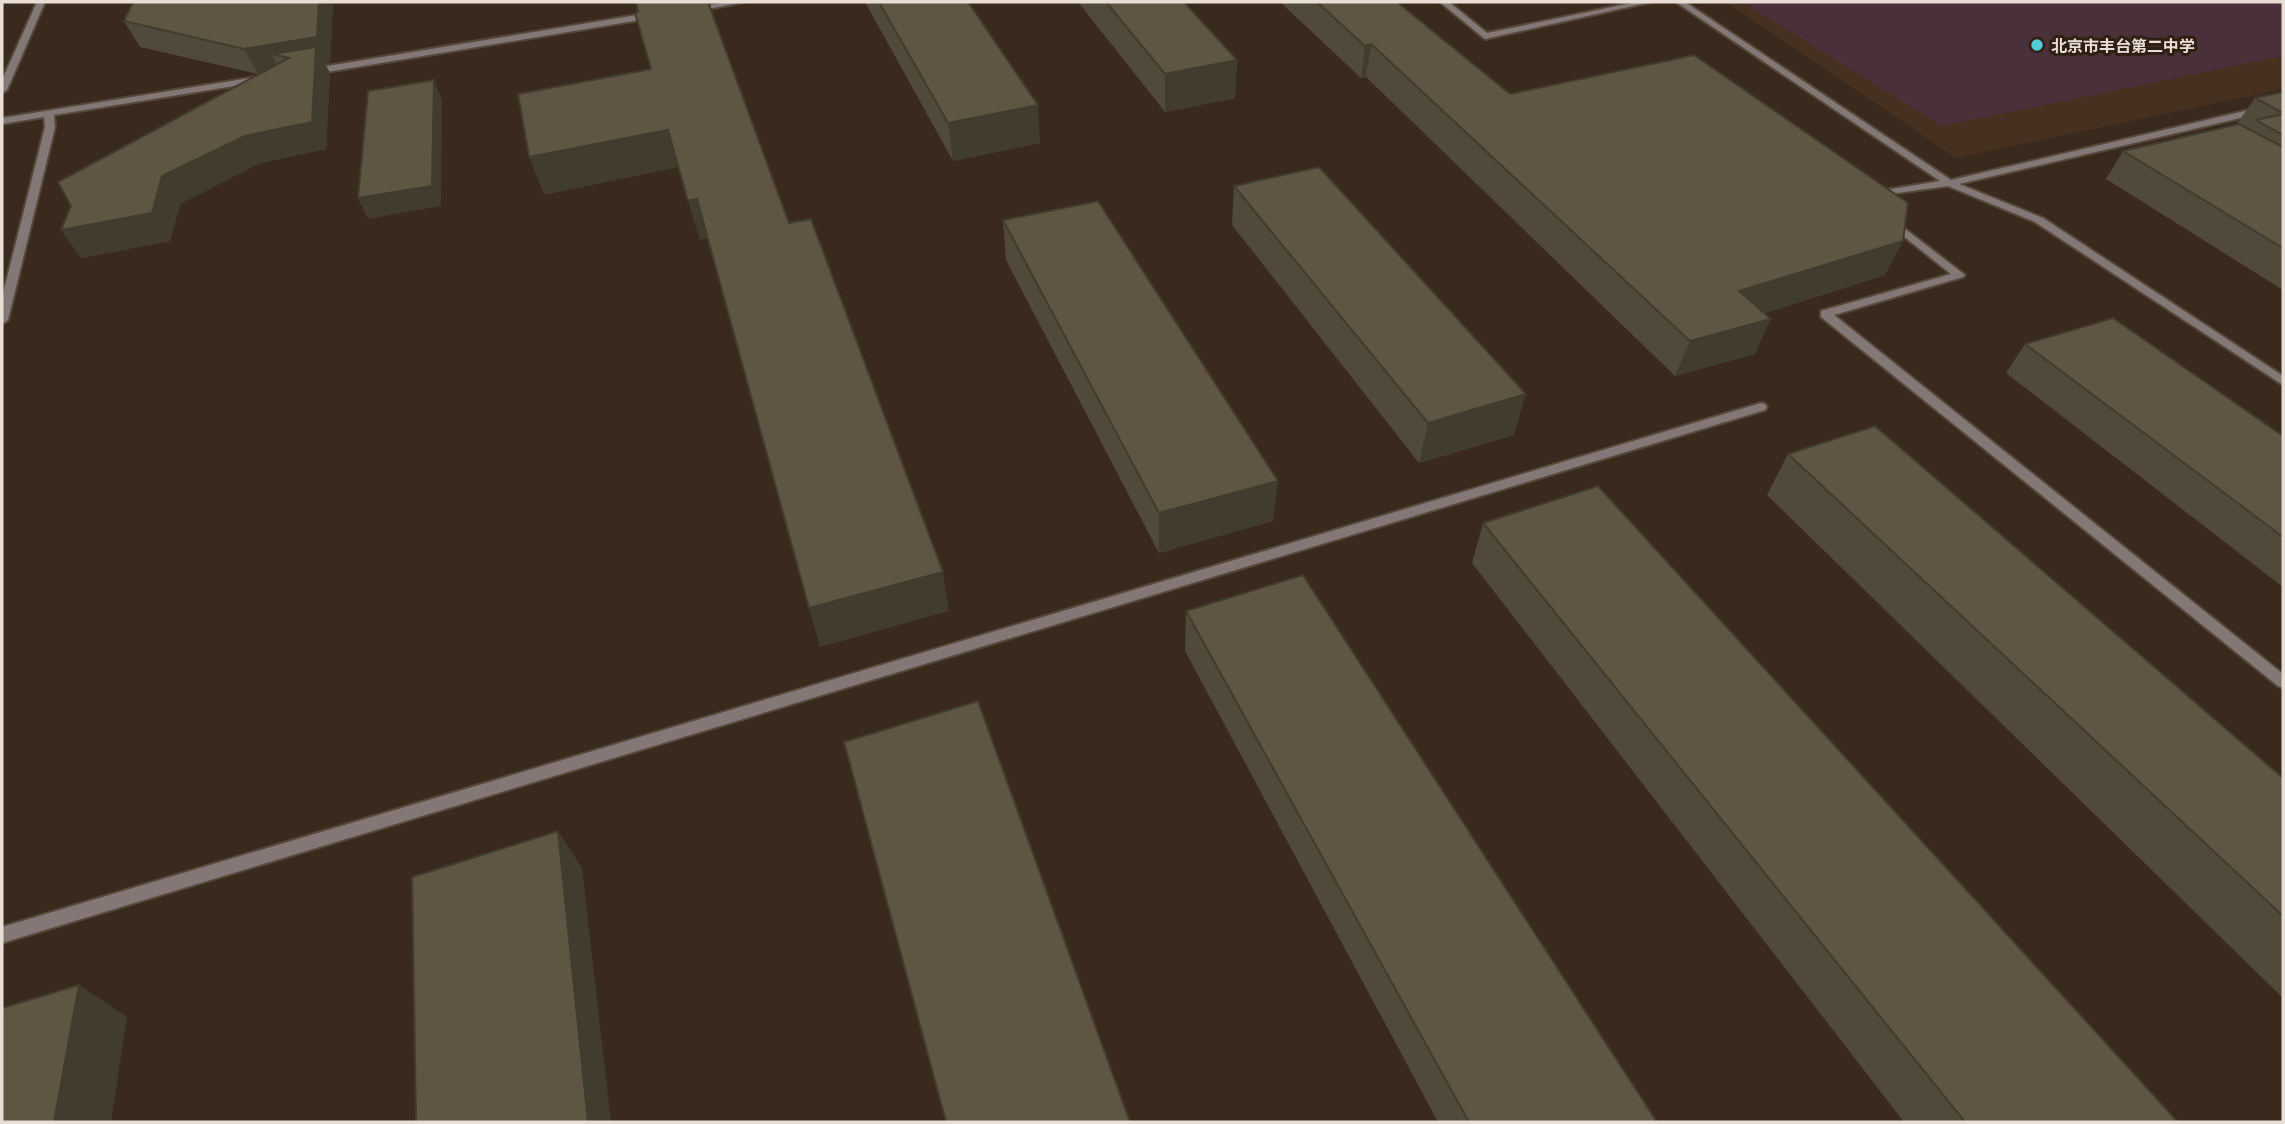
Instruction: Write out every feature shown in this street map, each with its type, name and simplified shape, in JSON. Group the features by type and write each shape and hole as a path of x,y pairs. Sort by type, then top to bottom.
{"street":[{"path":"2,90 41,2"},
{"path":"684,11 740,2"},
{"path":"1444,2 1485,36 1647,2"},
{"path":"1680,2 1950,183 2039,220 2283,382"},
{"path":"298,73 671,13"},
{"path":"2,121 270,78"},
{"path":"1872,205 1861,197 1950,183 2283,105"},
{"path":"2,320 50,127 49,114"},
{"path":"2190,128 2202,135"},
{"path":"1882,214 1959,275 1825,314 2283,682"},
{"path":"2,935 1761,407"}],"shaded area":[{"name":"北京市丰台第二中学","path":"1726,2 2283,2 2283,89 1956,158"},
{"name":"北京市丰台第二中学","path":"1742,2 2283,2 2283,56 1942,126"}],"building":[{"path":"133,2 319,2 317,37 244,49 124,21"},
{"path":"636,2 708,2 789,223 811,219 943,572 809,608 697,199 688,201 668,130 529,157 518,94 651,69 635,13 638,12"},
{"path":"879,2 968,2 1038,105 948,123"},
{"path":"1106,2 1184,2 1237,60 1165,74"},
{"path":"1317,2 1397,2 1510,94 1694,55 1908,203 1903,241 1739,291 1771,319 1690,341 1371,44 1365,46"},
{"path":"316,47 312,122 245,136 162,176 152,213 61,230 71,206 58,182 289,58 271,54"},
{"path":"434,80 432,186 358,198 368,91"},
{"path":"2283,92 2283,113 2255,98"},
{"path":"2283,114 2283,135 2256,120"},
{"path":"2239,124 2283,147 2283,248 2123,151"},
{"path":"1319,167 1526,394 1428,423 1234,186"},
{"path":"1098,201 1278,481 1159,513 1003,220"},
{"path":"2113,318 2283,436 2283,537 2025,344"},
{"path":"1875,426 2283,778 2283,916 1788,454"},
{"path":"1598,486 2178,1122 1965,1122 1483,523"},
{"path":"1303,575 1657,1122 1469,1122 1186,611"},
{"path":"978,701 1130,1122 946,1122 844,742"},
{"path":"558,831 588,1122 416,1122 412,877"},
{"path":"79,985 54,1122 2,1122 2,1008"}],"place":[{"name":"北京市丰台第二中学","path":"2037,45"}]}
